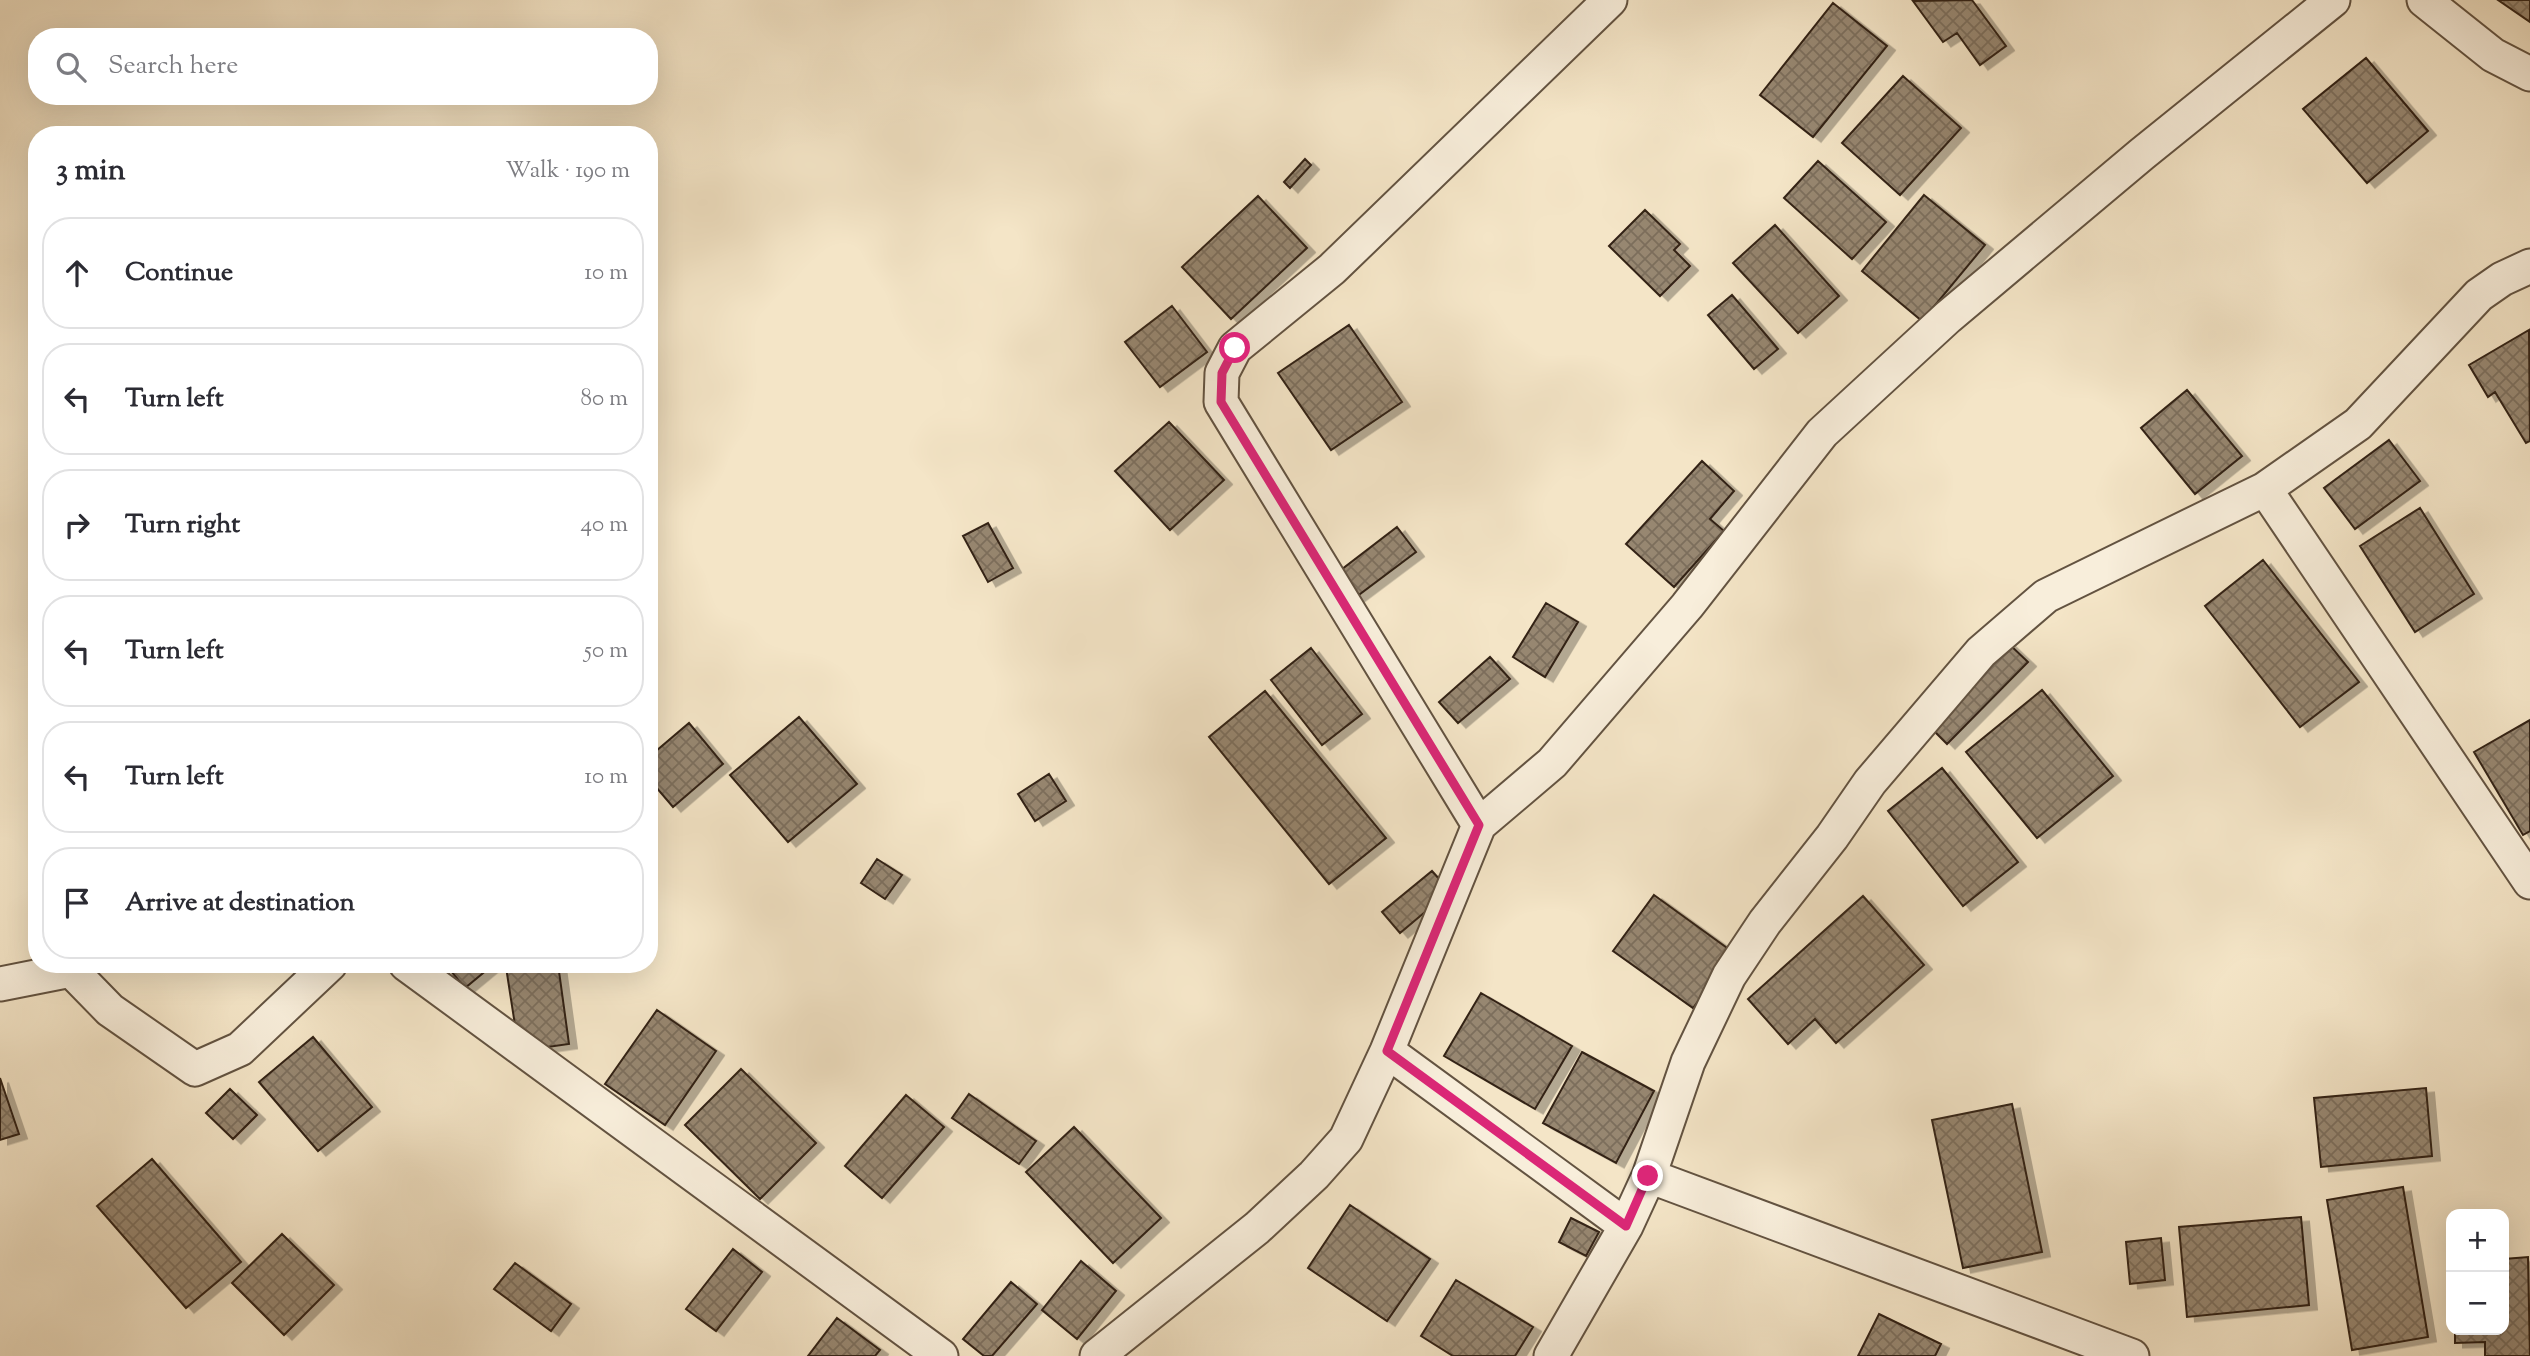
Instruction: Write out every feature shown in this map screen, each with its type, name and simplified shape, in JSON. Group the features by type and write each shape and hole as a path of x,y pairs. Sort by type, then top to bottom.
{"street":[{"path":"1479,825 1221,402 1222,373 1235,348 1332,269 1610,0"},
{"path":"1097,1356 1257,1228 1314,1175 1346,1139 1387,1051 1479,825 1552,763 1687,606 1822,433 1948,317 2111,180 2333,0"},
{"path":"2424,0 2493,55 2530,74"},
{"path":"1551,1356 1626,1226 1648,1176 1688,1062 1729,976 1765,922 1832,837 1870,782 1981,653 2046,596 2264,489 2358,424 2479,295 2502,279 2530,266"},
{"path":"2264,489 2530,882"},
{"path":"0,984 56,973"},
{"path":"74,973 110,1010 195,1069 240,1049 320,973"},
{"path":"418,973 941,1356"},
{"path":"1387,1051 1626,1226"},
{"path":"1648,1176 2132,1356"}],"building":[{"path":"1972,0 2006,46 1980,65 1957,33 1943,42 1913,1"},
{"path":"2498,0 2530,0 2530,22"},
{"path":"1833,3 1887,46 1813,137 1760,95"},
{"path":"2366,58 2428,131 2367,183 2303,109"},
{"path":"1903,76 1961,128 1900,195 1842,143"},
{"path":"1305,159 1311,165 1290,188 1284,182"},
{"path":"1818,161 1886,222 1852,259 1784,198"},
{"path":"1924,195 1985,245 1922,321 1862,271"},
{"path":"1258,196 1307,248 1231,319 1182,267"},
{"path":"1645,210 1680,244 1674,250 1690,266 1660,296 1609,246"},
{"path":"1775,225 1839,296 1798,333 1733,263"},
{"path":"1732,295 1778,349 1754,369 1708,315"},
{"path":"1172,306 1207,352 1160,387 1125,342"},
{"path":"1349,325 1402,402 1331,450 1278,373"},
{"path":"2529,330 2530,441 2526,443 2495,392 2488,397 2469,365"},
{"path":"2187,390 2242,456 2195,494 2141,428"},
{"path":"1169,422 1224,480 1170,530 1115,471"},
{"path":"2389,440 2420,481 2355,529 2324,488"},
{"path":"1702,461 1734,491 1710,519 1724,531 1674,587 1626,544"},
{"path":"2420,508 2474,594 2415,632 2360,546"},
{"path":"988,523 1013,568 988,582 963,536"},
{"path":"1397,527 1416,552 1356,597 1337,573"},
{"path":"2263,560 2359,682 2300,727 2205,606"},
{"path":"1546,603 1578,622 1545,677 1513,657"},
{"path":"2008,643 2028,662 1947,744 1928,725"},
{"path":"1311,648 1362,714 1322,745 1271,680"},
{"path":"1490,657 1510,679 1458,723 1439,702"},
{"path":"2042,690 2113,776 2037,838 1966,752"},
{"path":"1265,691 1386,838 1329,884 1209,737"},
{"path":"799,717 857,784 788,842 730,775"},
{"path":"2530,720 2530,831 2523,835 2474,752"},
{"path":"689,723 723,764 673,807 658,790 658,749"},
{"path":"1942,768 2018,862 1963,906 1888,811"},
{"path":"1049,774 1066,801 1035,821 1018,794"},
{"path":"877,859 902,875 885,899 861,883"},
{"path":"1432,871 1450,891 1400,933 1382,912"},
{"path":"1654,895 1734,953 1693,1008 1613,951"},
{"path":"1863,896 1924,965 1836,1043 1815,1019 1788,1044 1748,999"},
{"path":"452,973 483,973 465,988"},
{"path":"507,973 559,973 569,1044 519,1051"},
{"path":"1481,993 1572,1046 1535,1109 1444,1056"},
{"path":"657,1010 716,1051 665,1125 605,1084"},
{"path":"313,1037 372,1107 318,1151 259,1082"},
{"path":"1582,1052 1654,1091 1616,1163 1543,1123"},
{"path":"741,1069 816,1143 760,1199 685,1125"},
{"path":"0,1078 19,1134 0,1140"},
{"path":"2426,1088 2432,1156 2321,1167 2314,1098"},
{"path":"230,1089 257,1115 233,1139 206,1113"},
{"path":"969,1094 1036,1141 1019,1164 952,1118"},
{"path":"906,1095 944,1127 882,1198 845,1166"},
{"path":"2012,1104 2042,1252 1963,1268 1932,1120"},
{"path":"1074,1127 1161,1218 1113,1263 1026,1172"},
{"path":"152,1159 241,1262 186,1308 97,1206"},
{"path":"2403,1187 2428,1337 2352,1350 2327,1200"},
{"path":"1350,1205 1430,1259 1387,1321 1308,1268"},
{"path":"2301,1217 2309,1305 2187,1317 2179,1227"},
{"path":"1571,1218 1599,1232 1586,1256 1559,1242"},
{"path":"282,1234 334,1285 284,1335 232,1283"},
{"path":"2161,1238 2165,1280 2130,1284 2126,1242"},
{"path":"733,1249 762,1272 716,1331 686,1309"},
{"path":"2528,1257 2530,1356 2485,1356 2485,1342 2455,1343 2455,1335 2509,1335 2509,1259"},
{"path":"1081,1261 1116,1291 1077,1339 1042,1310"},
{"path":"515,1263 571,1304 551,1331 494,1289"},
{"path":"1456,1280 1533,1327 1515,1356 1453,1356 1421,1336"},
{"path":"1011,1282 1037,1304 992,1356 984,1356 963,1339"},
{"path":"1879,1314 1941,1344 1935,1356 1858,1356"},
{"path":"837,1318 880,1350 875,1356 808,1356"}],"route":[{"path":"1235,348 1222,373 1221,402 1479,825 1387,1051 1626,1226 1648,1176"}]}
